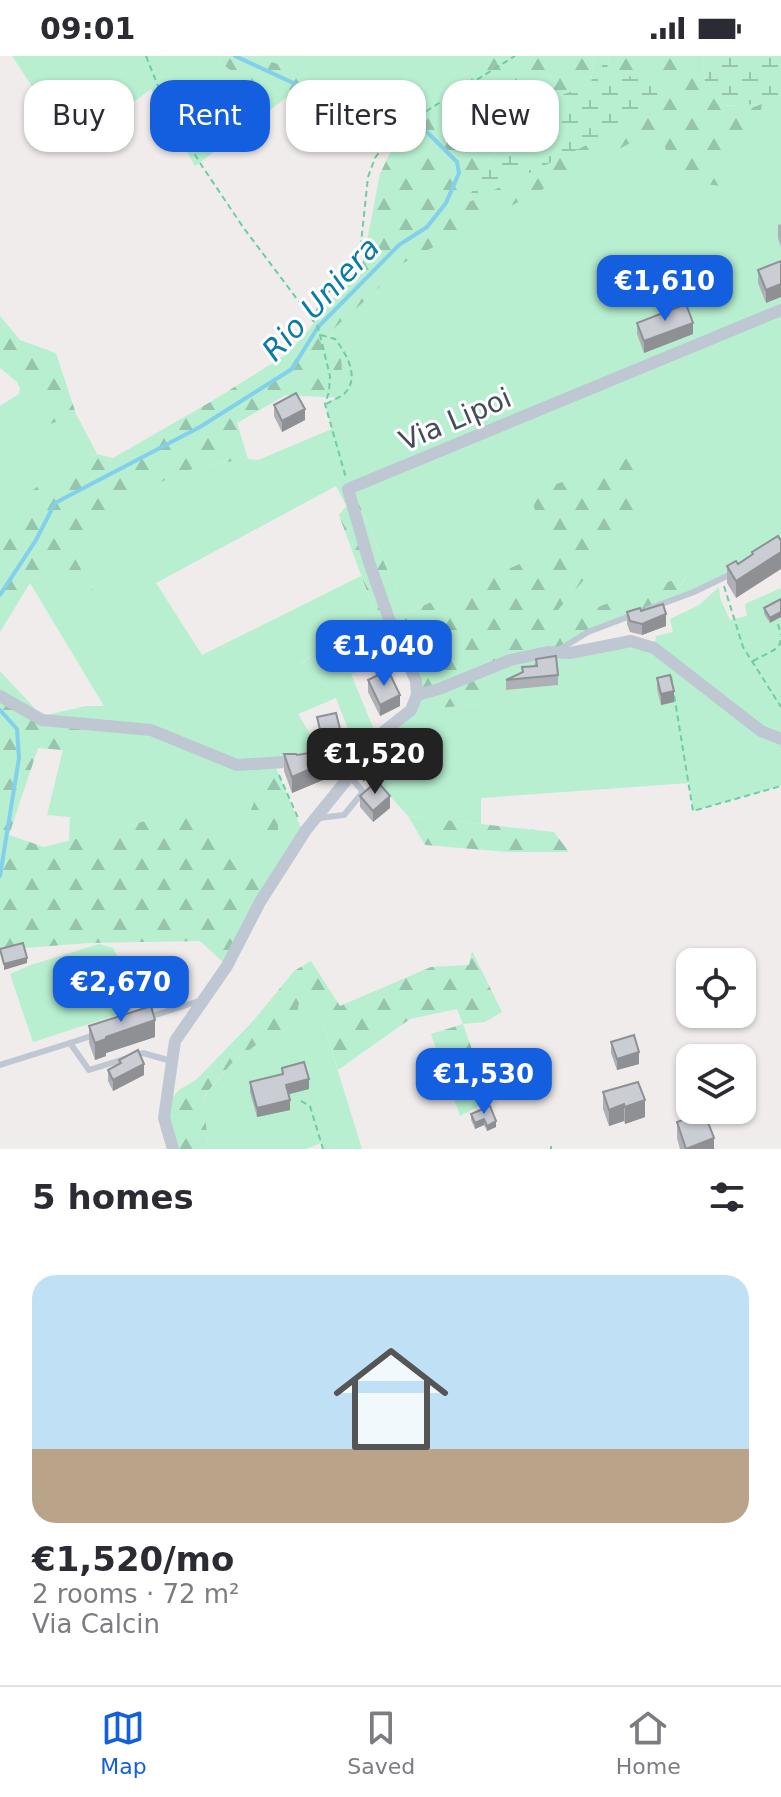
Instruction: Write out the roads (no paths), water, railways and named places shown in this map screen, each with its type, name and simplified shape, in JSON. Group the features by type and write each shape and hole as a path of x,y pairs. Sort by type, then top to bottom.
{"street":[{"name":"Via Lipoi","path":"417,695 416,681 389,619 348,489 781,310"},
{"path":"0,696 42,720 151,730 237,765 315,760 377,737 411,710 417,695 510,660 631,641 654,648 761,731 781,739"},
{"path":"173,1149 164,1118 175,1041 227,966 260,902 303,835 350,776 364,753 364,742"}],"lane":[{"path":"554,652 588,632 694,592 737,571"},
{"path":"315,818 344,815 363,792 350,776"},
{"path":"144,1018 204,999"},
{"path":"0,1065 100,1033"},
{"path":"70,1043 89,1070 143,1053 172,1061"}],"waterway":[{"name":"Rio Uniera","path":"0,595 36,540 55,503 200,427 292,369 318,327 399,245 427,227 446,203 459,173 457,162 426,131 334,102 235,56"},
{"name":"Rio Uniera","path":"0,710 17,729 19,758 0,876"}]}
